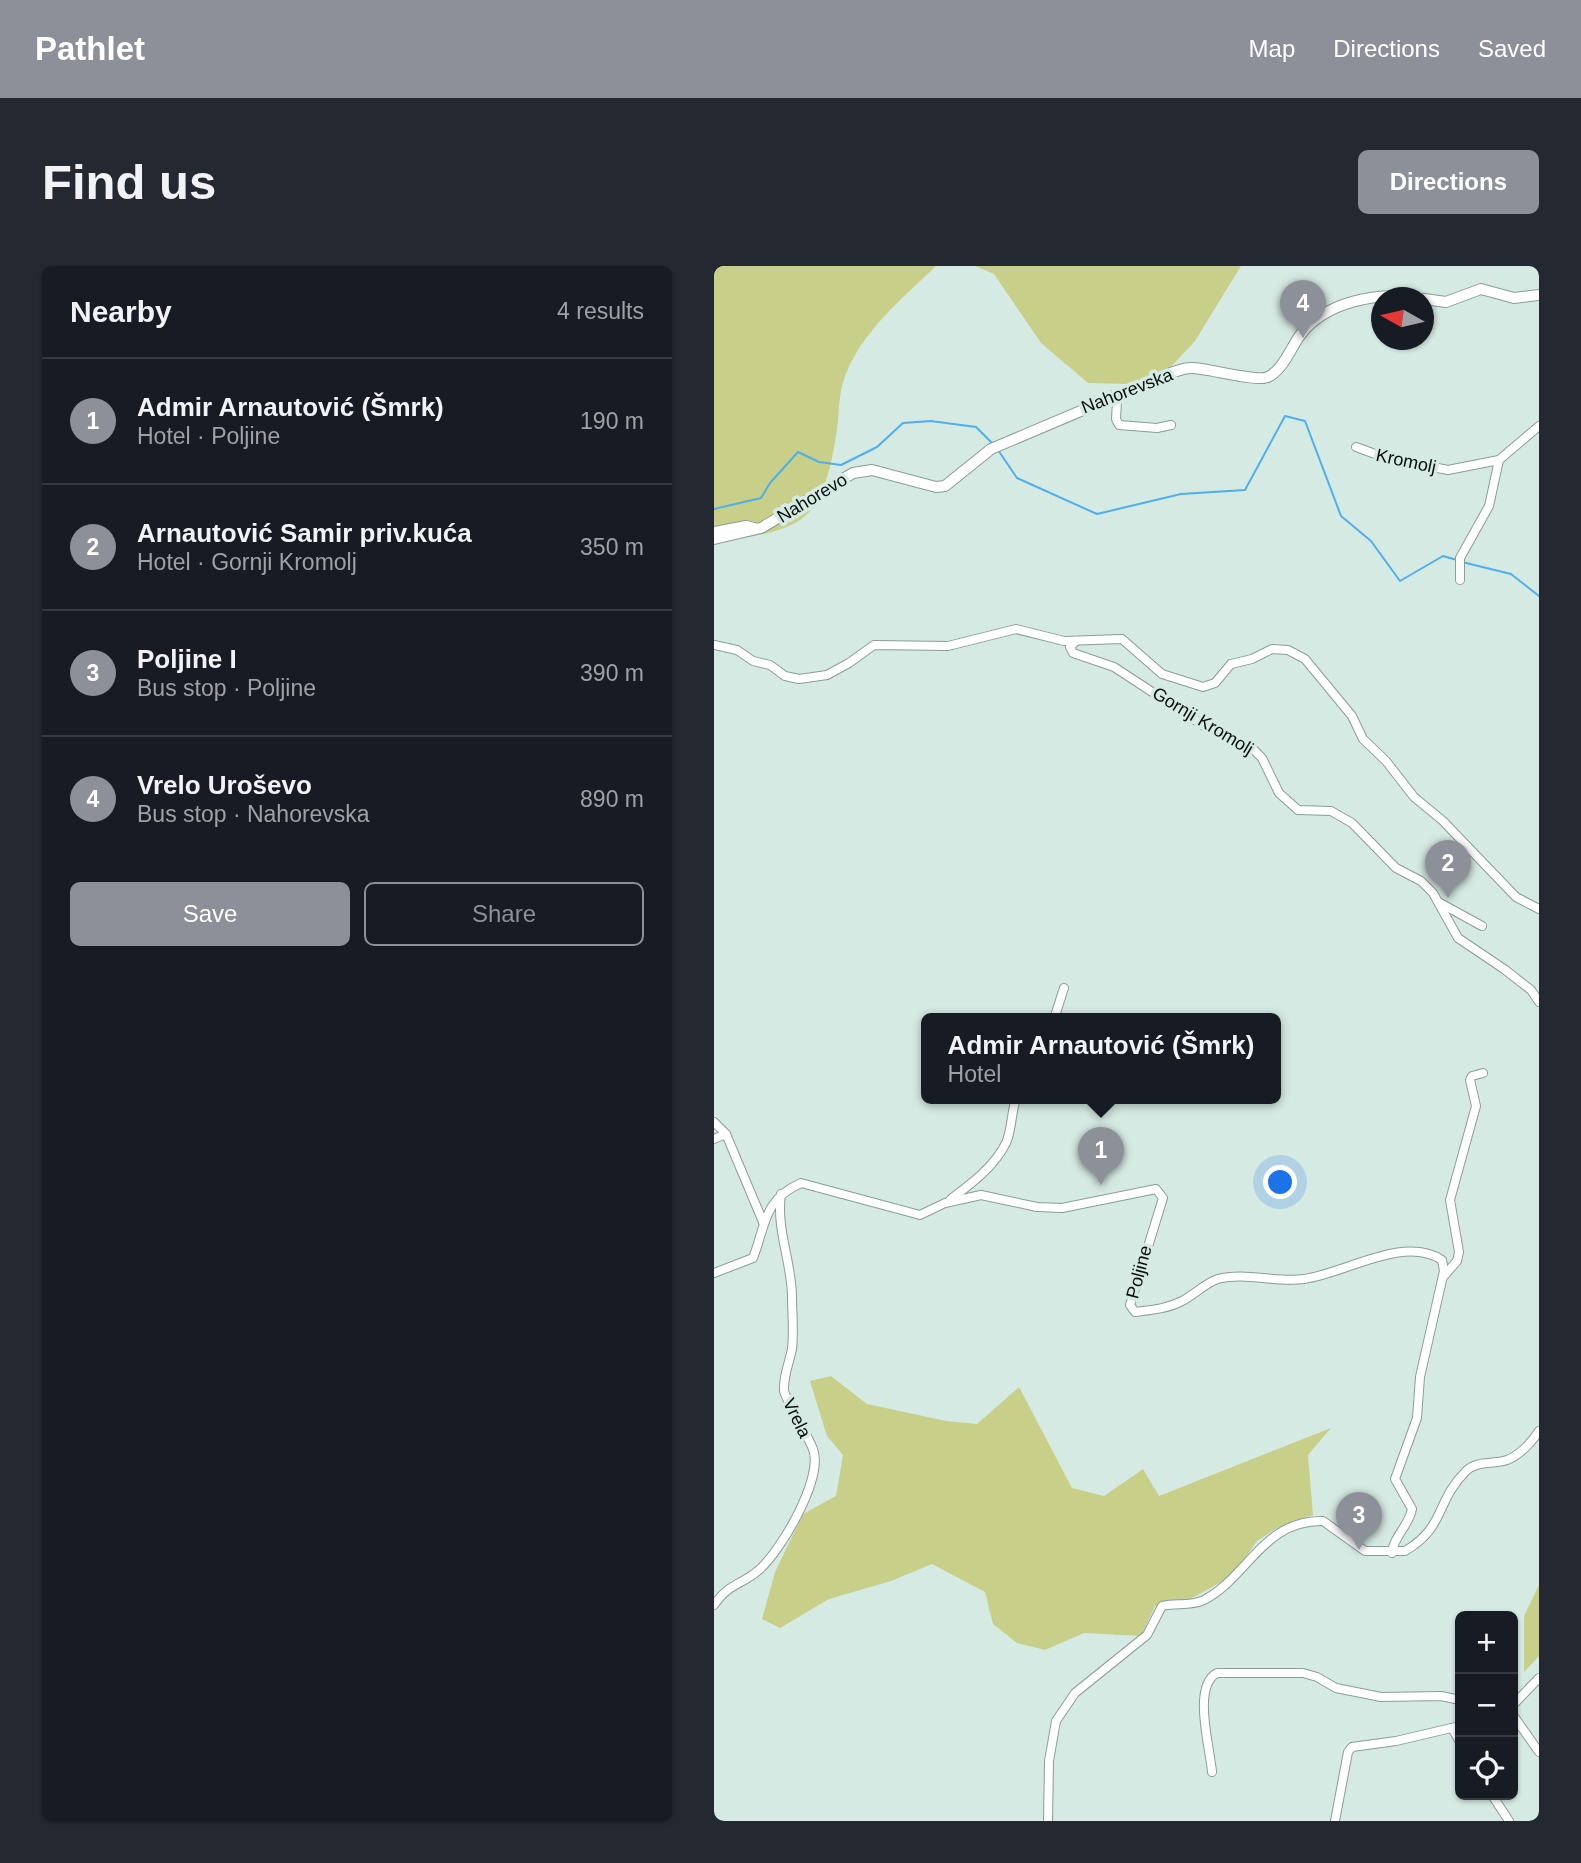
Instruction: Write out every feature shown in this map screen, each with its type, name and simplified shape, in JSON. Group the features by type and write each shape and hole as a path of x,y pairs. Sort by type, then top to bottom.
{"street":[{"path":"1434,300 1446,302 1480,289 1514,298 1539,295"},
{"name":"Nahorevska","path":"951,483 970,464 996,447 1113,395 1190,367 1236,373 1259,380 1275,372 1302,332 1334,308 1371,299"},
{"path":"1113,395 1117,401 1116,419 1119,425 1157,428 1171,425"},
{"path":"1460,580 1460,562 1489,506 1499,460 1539,426"},
{"name":"Kromolj","path":"1356,447 1386,458 1448,470 1499,460"},
{"name":"Nahorevo","path":"714,539 761,528 816,497 838,480 864,471 936,487 951,483"},
{"path":"714,531 746,525 761,528"},
{"path":"714,645 737,650 753,661 770,665 785,676 799,679 827,675 874,645 948,646 1016,629 1053,639 1122,639 1162,674 1203,687 1215,683 1231,664 1252,659 1272,649 1288,650 1310,664 1352,716 1363,739 1386,761 1414,797 1443,821 1516,897 1539,909"},
{"name":"Gornji Kromolj","path":"1076,641 1070,647 1073,653 1114,667 1205,726 1254,750 1262,758 1279,793 1292,806 1305,812 1331,811 1352,823 1396,868 1420,881 1438,901 1458,938 1531,990 1539,1002"},
{"path":"1438,901 1482,926"},
{"path":"1056,1013 1064,988"},
{"path":"1392,1553 1395,1542 1411,1519 1412,1509 1395,1479 1417,1418 1420,1377 1443,1277 1457,1261 1459,1252 1450,1200 1476,1106 1469,1080 1472,1076 1483,1073"},
{"path":"946,1203 988,1168 1006,1143 1015,1104"},
{"path":"714,1122 726,1134 763,1222"},
{"path":"714,1139 726,1134"},
{"name":"Poljine","path":"781,1194 801,1183 810,1183 920,1215 946,1203 981,1195 1037,1207 1062,1208 1156,1189 1163,1198 1130,1305 1135,1312 1157,1310 1180,1303 1221,1278 1305,1279 1344,1270 1398,1251 1432,1253 1442,1260 1443,1277"},
{"path":"714,1273 753,1258 763,1222 781,1194"},
{"name":"Vrela","path":"714,1605 725,1590 754,1574 770,1558 808,1493 813,1467 813,1448 796,1421 784,1391 783,1380 793,1342 790,1266 778,1219 781,1194"},
{"path":"1048,1821 1049,1761 1056,1721 1075,1693 1147,1635 1162,1606 1187,1606 1204,1599 1236,1577 1257,1549 1290,1527 1323,1521 1354,1546 1372,1553 1392,1553 1416,1545 1435,1526 1448,1491 1468,1470 1476,1464 1506,1460 1532,1441 1539,1431"},
{"path":"1212,1772 1203,1695 1207,1680 1217,1673 1228,1670 1303,1673 1317,1676 1336,1688 1381,1697 1441,1696 1455,1699"},
{"path":"1518,1700 1539,1678"},
{"path":"1518,1723 1539,1752"},
{"path":"1335,1821 1348,1752 1352,1747 1396,1741 1455,1727"},
{"path":"1495,1800 1508,1821"}],"green space":[{"path":"714,266 936,266 884,316 853,359 842,388 837,429 825,485 816,503 804,517 789,526 770,533 714,542"},
{"path":"975,266 1241,266 1195,341 1167,371 1126,384 1088,383 1041,343 994,274"},
{"path":"831,1376 867,1404 946,1421 977,1424 1019,1387 1072,1488 1104,1496 1143,1469 1159,1496 1331,1428 1308,1455 1313,1515 1277,1528 1257,1541 1232,1576 1190,1599 1155,1606 1141,1636 1084,1633 1045,1650 1017,1643 993,1624 985,1592 932,1564 891,1581 829,1599 780,1628 762,1619 775,1572 803,1514 836,1496 843,1455 827,1436 810,1381"},
{"path":"1539,1585 1539,1656 1524,1672 1524,1616"}],"waterway":[{"path":"998,450 1017,478 1097,514 1181,494 1245,490 1285,416 1305,421 1341,516 1371,541 1400,581 1443,556 1457,560"},
{"path":"714,509 761,498 770,483 798,452 819,462 841,465 877,447 903,423 931,421 976,427 994,445"},
{"path":"1462,562 1511,574 1539,596"}],"place":[{"name":"Vrelo Uroševo","path":"1303,338"},
{"name":"Arnautović Samir priv.kuća","path":"1448,898"},
{"name":"Admir Arnautović (Šmrk)","path":"1101,1185"},
{"name":"Poljine I","path":"1359,1550"}]}
